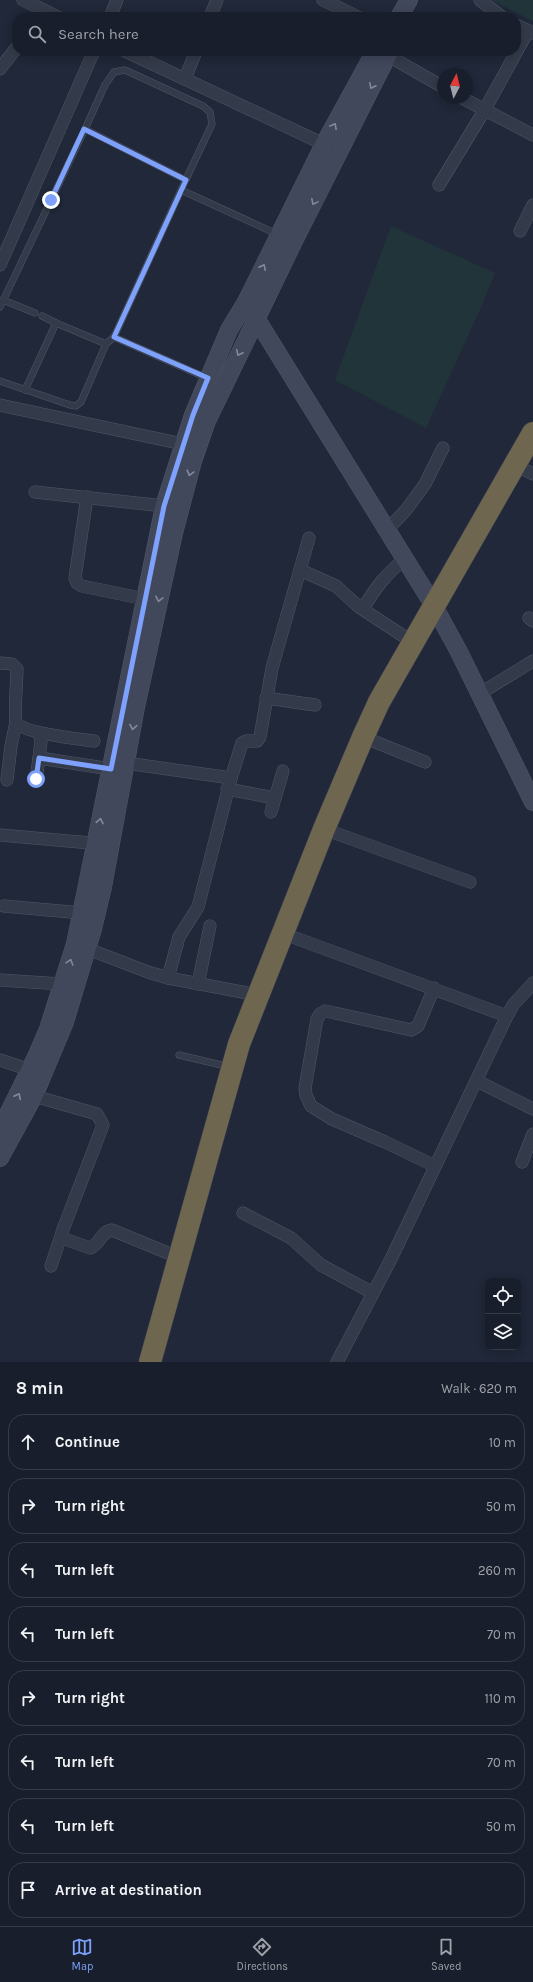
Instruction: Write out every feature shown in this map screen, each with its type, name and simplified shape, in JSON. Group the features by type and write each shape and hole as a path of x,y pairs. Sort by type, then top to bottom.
{"highway":[{"path":"150,1362 180,1258 231,1067 282,933 324,829 379,702 434,606 524,469 533,433"}],"street":[{"path":"23,0 37,12"},
{"path":"112,12 117,0"},
{"path":"212,12 217,0"},
{"path":"323,0 348,12"},
{"path":"402,12 409,0"},
{"path":"480,0 496,12"},
{"path":"521,28 530,32 521,47"},
{"path":"0,69 12,53"},
{"path":"0,265 92,56"},
{"path":"136,56 324,144 340,153"},
{"path":"185,79 194,56"},
{"path":"119,766 136,707 174,533 193,461 207,421 215,382 229,330 246,302 324,144 381,56"},
{"path":"0,1130 30,1070 48,1029 75,944 82,913 103,844 119,766 145,599 164,506 183,444 215,382 256,318 340,153 382,56"},
{"path":"391,56 437,83"},
{"path":"439,185 516,56"},
{"path":"472,104 533,135"},
{"path":"520,231 533,205"},
{"path":"246,302 434,606 458,650 532,799"},
{"path":"0,405 183,444"},
{"path":"387,530 406,510 424,484 443,448"},
{"path":"35,492 164,506"},
{"path":"87,498 75,578 77,583 82,586 145,599"},
{"path":"168,978 179,937 182,930 192,919 201,900 229,784 242,743 246,741 254,742 259,740 272,668 309,538"},
{"path":"363,609 375,588 387,573 405,559"},
{"path":"300,570 336,586 363,609 414,643"},
{"path":"479,694 533,661"},
{"path":"0,663 12,664 17,669 16,722 11,746 7,780"},
{"path":"266,698 315,705"},
{"path":"16,722 23,728 39,733 94,741"},
{"path":"36,779 41,741 39,733"},
{"path":"363,737 425,762"},
{"path":"39,758 119,766 229,784 275,798"},
{"path":"271,812 283,771"},
{"path":"324,829 470,882"},
{"path":"0,835 103,844"},
{"path":"0,1158 34,1096 65,1022 88,949 103,887 103,844"},
{"path":"4,906 82,913"},
{"path":"198,984 210,926"},
{"path":"282,933 507,1016"},
{"path":"88,949 168,978 258,995"},
{"path":"0,980 62,984"},
{"path":"337,1362 373,1293 477,1081 507,1016 517,1000 533,983"},
{"path":"434,988 418,1026 411,1030 325,1011 320,1014 317,1019 306,1095 311,1106 332,1119 435,1166"},
{"path":"0,1060 30,1070"},
{"path":"477,1081 533,1109"},
{"path":"34,1096 97,1114 103,1125 51,1266"},
{"path":"522,1162 533,1134"},
{"path":"243,1213 291,1238 321,1265 373,1293"},
{"path":"61,1236 68,1241 90,1248 94,1247 104,1232 112,1230 180,1258"}],"lane":[{"path":"0,307 109,76 119,70 125,70 203,106 210,112 212,124 114,337 106,344 81,402 76,406 0,381"},
{"path":"84,129 186,180"},
{"path":"181,190 279,234"},
{"path":"3,300 35,313"},
{"path":"42,316 106,344"},
{"path":"25,390 56,322"},
{"path":"114,337 215,382"},
{"path":"178,1055 231,1067"}],"shaded area":[{"path":"492,0 533,0 533,21 521,15 521,12 515,12"},
{"path":"391,226 495,273 426,428 335,380"}],"route":[{"path":"36,779 39,758 111,769 164,506 174,470 193,415 208,378 114,337 186,180 84,129 51,200"}]}
